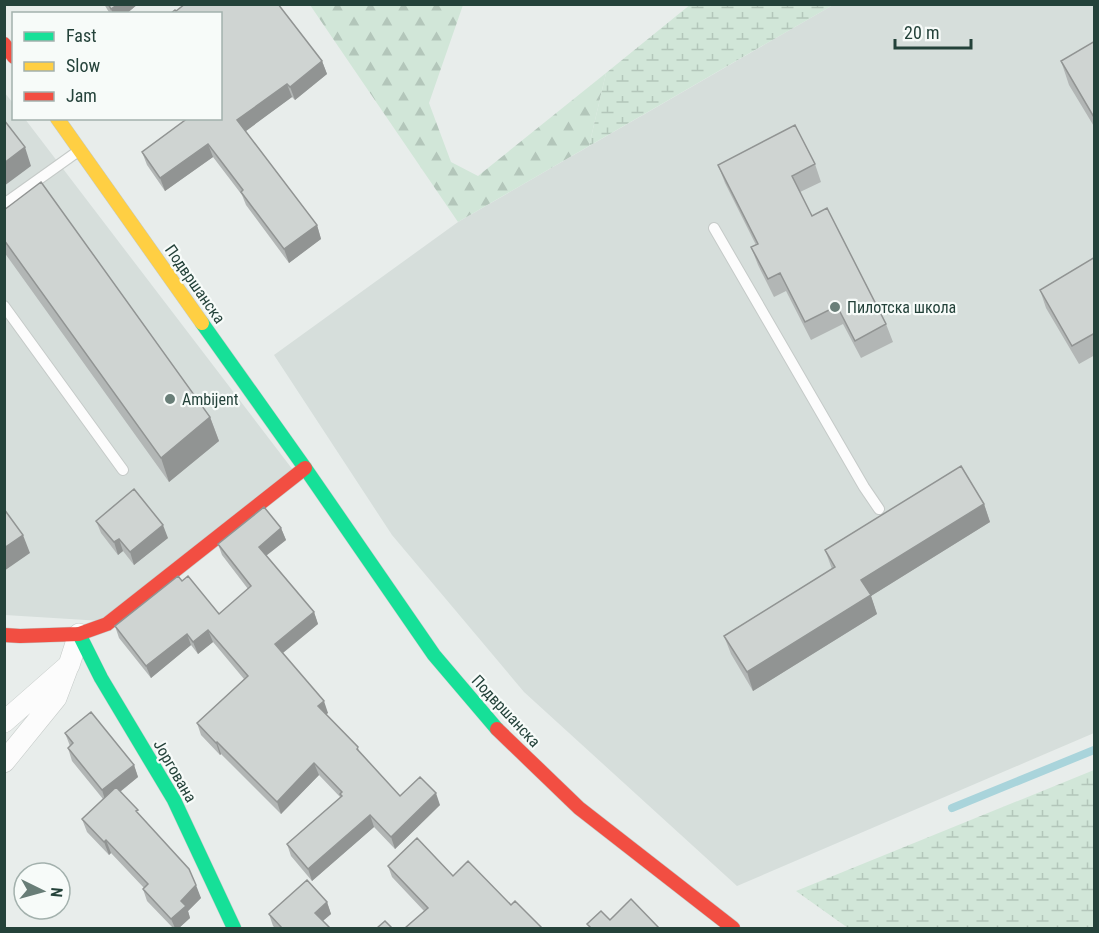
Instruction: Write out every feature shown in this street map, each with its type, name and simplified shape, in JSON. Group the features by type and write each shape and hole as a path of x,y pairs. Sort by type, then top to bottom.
{"street":[{"name":"Подвршанска","path":"58,120 305,468 434,655 495,727 579,808 733,928"},
{"path":"4,635 79,634 107,624 305,468"},
{"path":"4,762 56,698 79,634"},
{"name":"Јоргована","path":"79,634 101,678 174,800 234,928"},
{"path":"4,722 69,665"}],"lane":[{"path":"4,204 80,150"},
{"path":"714,228 879,509"},
{"path":"4,306 123,470"}],"shaded area":[{"path":"833,5 1094,5 1094,733 737,886 524,692 392,535 274,355 458,222"},
{"path":"4,92 12,102 12,120 26,120 293,470 102,621 5,615"}],"green space":[{"path":"691,4 833,5 589,146 606,73"},
{"path":"310,5 463,5 429,103 451,162 478,176 606,73 589,146 458,222"},
{"path":"1094,770 1094,928 848,928 796,891"}],"building":[{"path":"108,4 118,4 111,9"},
{"path":"185,4 278,4 322,61 290,87 287,84 237,120 317,225 284,249 208,144 160,178 142,152 185,120 222,120 222,12 172,12"},
{"path":"1095,41 1095,119 1061,61"},
{"path":"4,120 25,147 4,163"},
{"path":"795,125 815,164 792,176 812,216 827,208 886,324 855,341 837,306 805,322 780,273 768,279 751,247 758,244 718,165"},
{"path":"41,182 210,417 161,458 4,240 4,210"},
{"path":"1095,257 1095,333 1072,346 1040,290"},
{"path":"961,466 984,504 861,580 871,595 747,672 724,636 835,567 825,550"},
{"path":"134,489 163,525 130,552 119,539 114,542 96,521"},
{"path":"264,507 281,528 259,547 314,612 275,644 324,701 318,706 358,747 357,749 400,796 420,777 436,793 391,837 370,815 308,869 287,844 342,796 340,794 342,792 314,763 277,802 197,723 248,676 208,630 193,642 187,634 146,666 115,626 178,576 182,581 188,576 219,614 251,586 218,544"},
{"path":"4,509 23,535 4,548"},
{"path":"91,712 134,765 102,790 68,748 73,743 65,733"},
{"path":"116,787 189,869 196,885 181,901 186,906 171,919 143,889 148,884 106,840 104,842 82,819"},
{"path":"417,838 453,876 468,861 511,905 515,901 542,928 405,928 428,908 388,866"},
{"path":"307,880 327,902 315,913 330,928 282,928 269,914"},
{"path":"631,899 659,928 591,928 587,924 601,911 610,920"},
{"path":"385,921 392,928 377,928"}],"waterway":[{"path":"952,808 1094,750"}],"traffic: fast":[{"path":"202,323 434,655 497,729"},
{"path":"79,634 101,678 174,800 234,928"}],"traffic: slow":[{"path":"58,120 202,323"}],"traffic: jam":[{"path":"4,44 12,54"},
{"path":"4,635 79,634 107,624 305,468"},
{"path":"497,729 579,808 733,928"}],"place":[{"name":"Пилотска школа","path":"835,307"},
{"name":"Ambijent","path":"170,399"}]}
